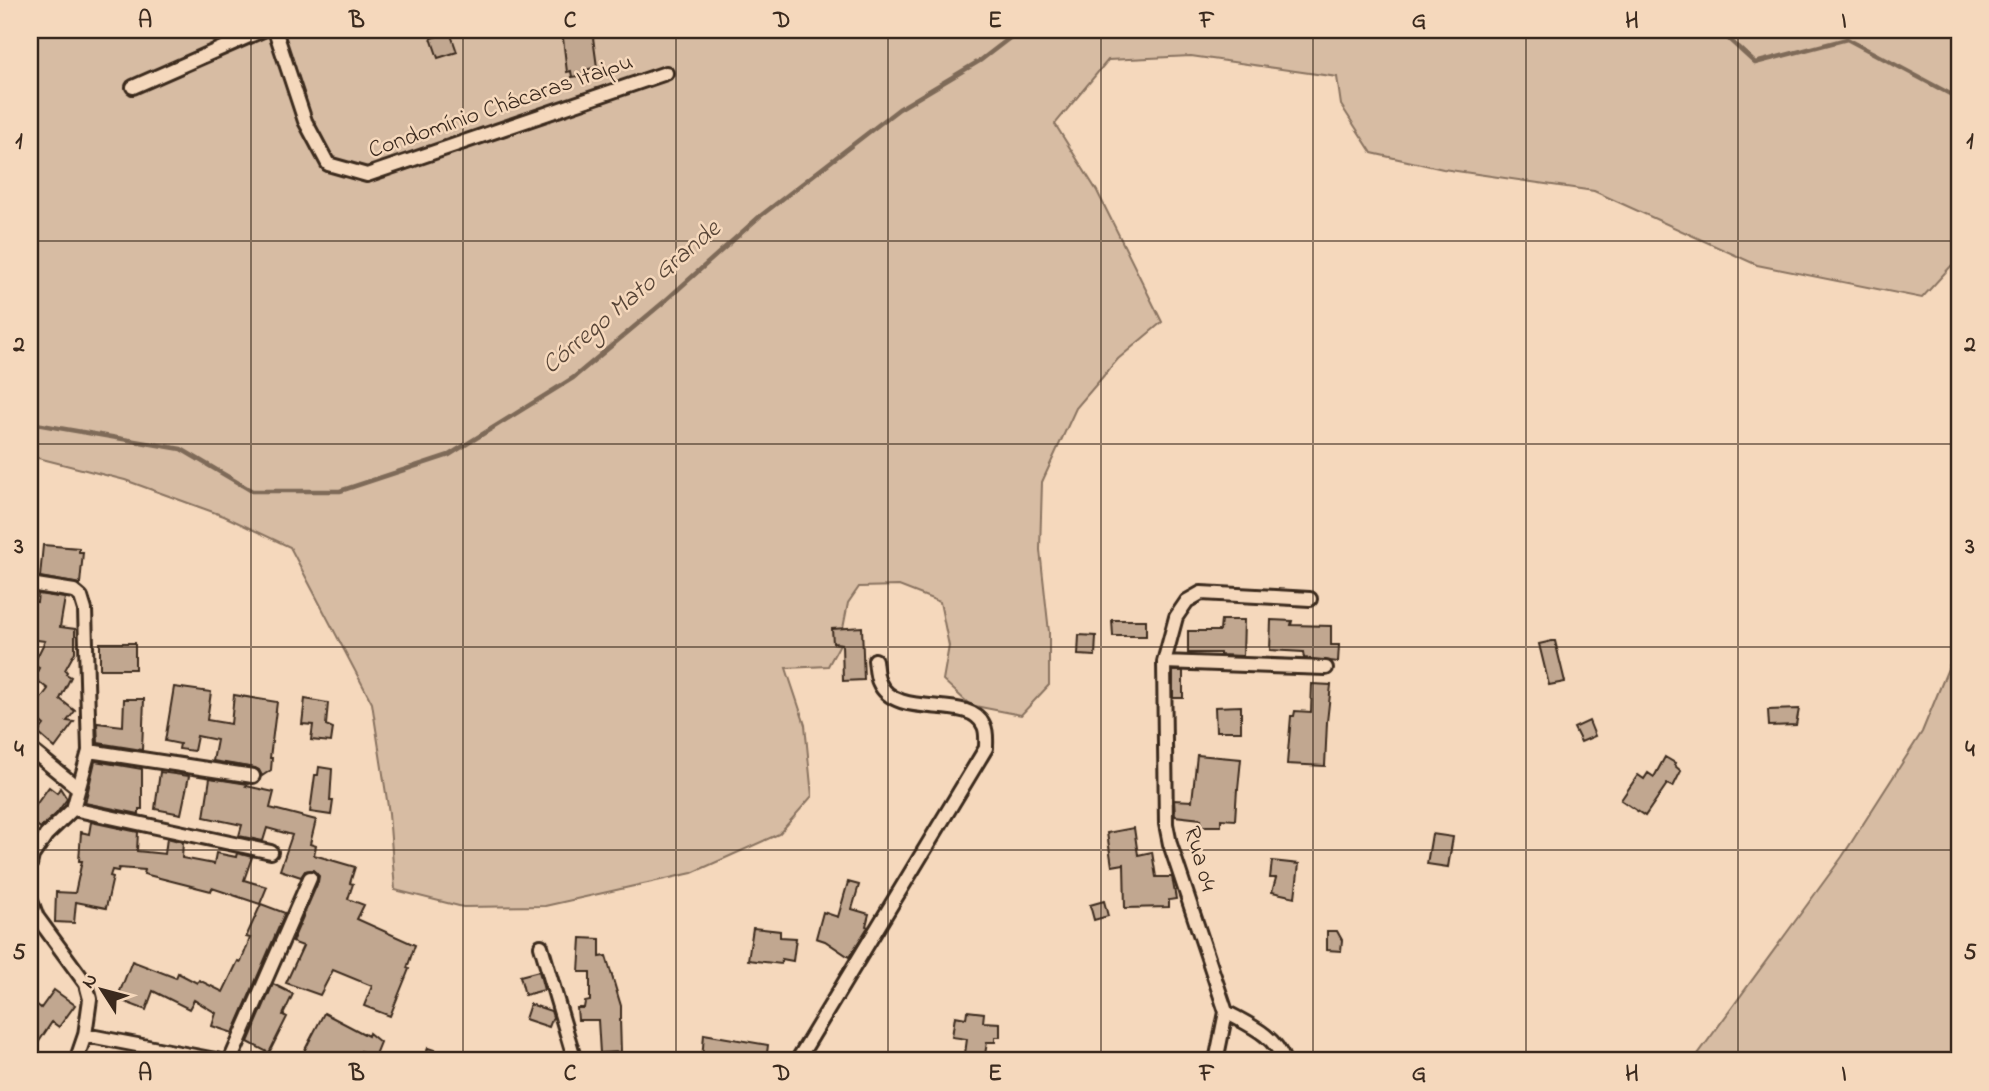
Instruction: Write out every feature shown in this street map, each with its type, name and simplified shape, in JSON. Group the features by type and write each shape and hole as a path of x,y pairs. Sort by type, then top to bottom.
{"street":[{"path":"133,87 263,30"},
{"name":"Condomínio Chácaras Itaipu","path":"275,30 305,121 328,164 367,176 666,73"},
{"path":"30,584 74,591 81,597 85,610 89,751 72,810 46,835 32,856 30,865"},
{"name":"Rua 04","path":"1216,1061 1226,1012 1170,844 1166,824 1164,662 1176,617 1186,601 1201,593 1310,599"},
{"path":"797,1061 986,748 985,728 980,719 967,711 907,703 888,694 879,682 876,660"},
{"path":"1164,662 1326,668"},
{"path":"30,749 78,788"},
{"path":"89,751 253,776"},
{"path":"72,810 271,852"},
{"path":"230,1061 310,878"},
{"path":"30,898 34,916 86,984 90,999 85,1035 76,1061"},
{"path":"541,946 575,1061"},
{"path":"1226,1012 1268,1036 1284,1061"},
{"path":"85,1035 221,1061"}],"shaded area":[{"path":"30,30 1959,30 1959,260 1922,298 1757,265 1594,191 1443,169 1372,153 1341,105 1337,77 1191,56 1108,60 1055,124 1097,191 1162,322 1118,359 1076,408 1042,482 1040,550 1049,632 1049,685 1021,715 970,705 943,680 949,646 940,602 899,586 859,587 848,603 840,644 828,666 786,668 805,725 812,796 779,834 692,873 545,906 463,907 395,890 389,813 372,703 290,547 224,516 125,480 30,456 30,293 38,269 30,245"},
{"path":"1959,647 1959,1061 1693,1061 1842,857 1922,732"}],"building":[{"path":"562,30 592,30 597,67 585,70 585,75 572,77 571,71 567,72"},
{"path":"450,32 457,52 438,58 431,38"},
{"path":"43,545 79,548 79,552 83,552 80,584 40,577"},
{"path":"38,594 65,598 60,627 75,629 75,652 65,670 71,677 60,699 75,711 67,721 74,722 55,748 38,733 44,725 30,713 48,689 34,678 39,668 33,665 45,641 30,639 30,601 37,602"},
{"path":"1112,620 1146,620 1146,636 1113,636"},
{"path":"1221,620 1244,620 1243,656 1188,653 1188,631 1220,631"},
{"path":"1271,620 1292,621 1291,625 1331,626 1331,645 1339,645 1338,662 1304,658 1303,652 1270,650"},
{"path":"862,627 864,680 843,681 842,644 833,643 832,629"},
{"path":"1079,635 1096,636 1095,656 1078,655"},
{"path":"1555,641 1565,682 1549,685 1539,644"},
{"path":"100,643 135,643 135,669 100,669"},
{"path":"1173,671 1183,671 1183,698 1173,698"},
{"path":"1312,684 1331,685 1325,766 1287,764 1291,716 1294,716 1295,711 1311,712"},
{"path":"174,687 211,692 207,720 231,724 234,695 277,702 271,770 262,776 255,768 213,761 217,740 197,736 194,751 179,749 180,744 165,741"},
{"path":"124,699 144,699 142,750 98,743 97,723 123,726"},
{"path":"305,699 328,703 326,725 333,728 331,742 311,740 313,725 302,724"},
{"path":"1241,706 1241,731 1216,731 1215,707"},
{"path":"1799,709 1796,725 1769,726 1768,710"},
{"path":"1589,721 1595,736 1581,742 1574,728"},
{"path":"1197,755 1241,759 1235,820 1221,819 1221,826 1201,826 1201,819 1175,816 1174,800 1192,801"},
{"path":"1665,757 1681,771 1673,787 1667,784 1645,816 1621,800 1638,775 1644,779 1648,773 1654,777"},
{"path":"95,761 142,769 142,809 139,809 139,814 85,803"},
{"path":"319,767 332,769 331,815 310,812 315,775 318,775"},
{"path":"160,772 189,776 181,814 155,809"},
{"path":"210,778 248,784 246,786 274,792 270,808 316,820 310,844 316,846 314,855 355,867 348,899 364,905 357,919 415,945 407,968 409,969 390,1016 364,1006 372,986 333,970 320,995 286,983 303,946 292,942 319,876 313,870 305,871 301,877 280,870 292,835 267,828 263,841 239,836 242,825 204,817"},
{"path":"49,787 57,793 60,788 67,799 56,814 40,828 30,819 30,802 35,806"},
{"path":"91,822 138,832 137,851 165,854 167,838 183,842 182,858 214,864 216,853 236,857 237,853 252,857 244,880 267,887 260,904 212,888 211,891 144,874 145,870 119,868 118,871 112,870 110,876 113,877 106,908 76,902 74,923 55,922 56,892 75,893 82,861 79,861 81,832 89,834"},
{"path":"1134,828 1138,855 1152,852 1156,877 1172,877 1176,899 1169,900 1169,907 1125,908 1124,864 1112,866 1107,833"},
{"path":"1432,834 1453,837 1448,867 1427,864"},
{"path":"1272,861 1299,864 1295,897 1272,892 1276,878 1270,878"},
{"path":"848,882 859,885 852,909 869,914 868,927 849,957 816,938 823,912 838,917"},
{"path":"1104,901 1108,916 1094,920 1090,905"},
{"path":"261,904 285,913 233,1033 212,1026 216,1013 194,1000 189,1009 153,991 146,1010 117,999 132,961 176,978 178,973 197,983 199,980 223,992 238,961 241,962 250,938 246,937"},
{"path":"753,928 780,931 780,937 796,938 793,961 782,959 781,964 748,960"},
{"path":"1327,931 1337,931 1342,940 1341,951 1327,950"},
{"path":"581,938 600,939 600,957 606,956 621,1006 621,1052 600,1053 598,1020 578,1020 577,1008 584,1008 585,1002 590,1001 590,972 579,972"},
{"path":"539,971 544,990 525,995 520,976"},
{"path":"273,984 293,994 283,1015 287,1017 269,1053 248,1042"},
{"path":"54,990 75,1005 59,1027 52,1022 30,1055 30,999 41,1008"},
{"path":"530,1004 551,1011 553,1017 549,1027 525,1019"},
{"path":"967,1011 984,1013 983,1022 1000,1023 1000,1037 995,1037 995,1042 987,1042 984,1061 964,1061 967,1039 952,1037 955,1016 966,1018"},
{"path":"324,1013 368,1036 369,1033 380,1042 374,1057 361,1051 356,1061 299,1061"},
{"path":"704,1034 768,1045 766,1061 702,1061"},
{"path":"428,1048 462,1059 423,1061"}],"waterway":[{"name":"Córrego Mato Grande","path":"30,423 181,449 252,491 340,491 449,455 573,378 759,217 899,109 981,60 1020,30"},
{"name":"Córrego Mato Grande","path":"1719,30 1755,63 1847,39 1952,95 1959,94"}]}
